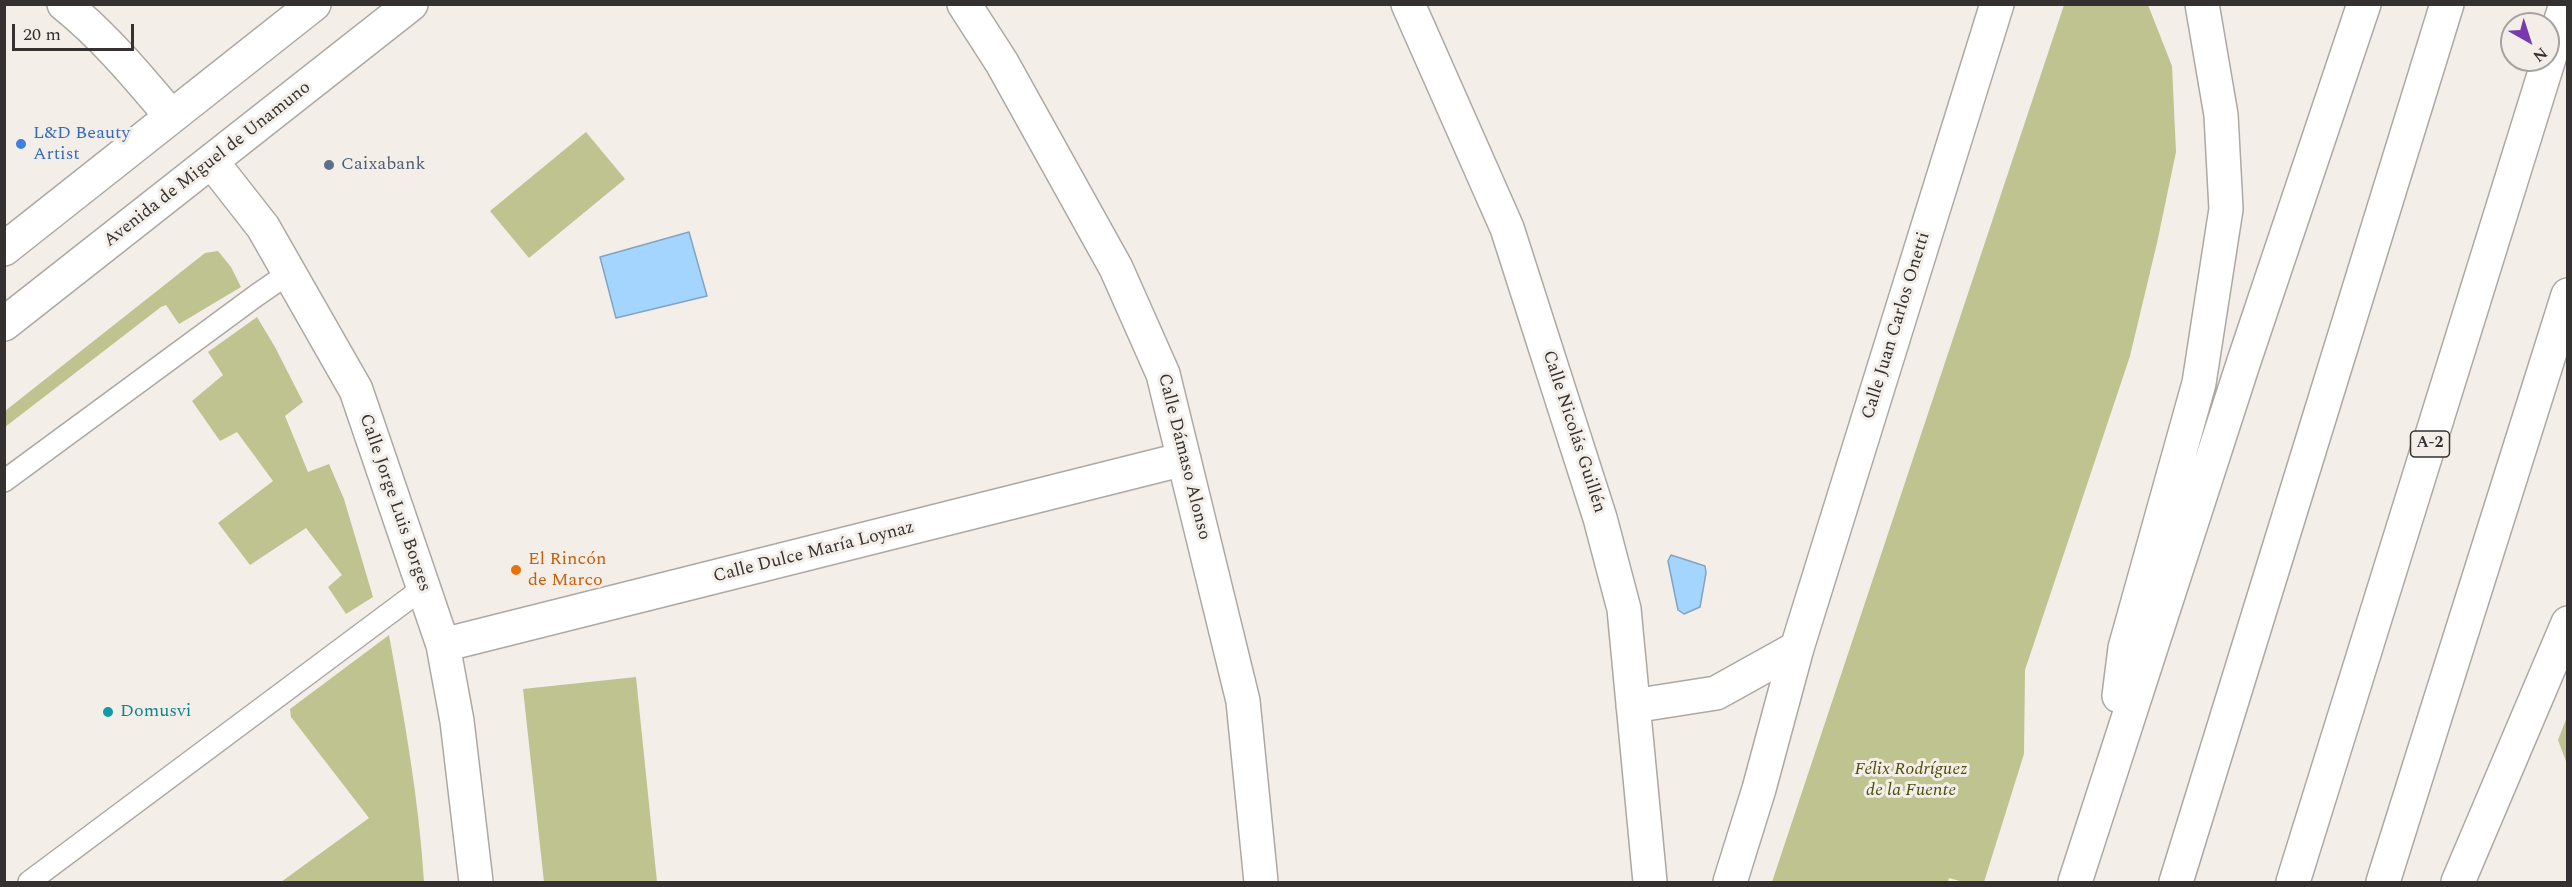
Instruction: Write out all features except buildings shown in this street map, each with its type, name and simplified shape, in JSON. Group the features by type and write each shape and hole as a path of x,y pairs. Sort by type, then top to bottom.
{"main road":[{"path":"64,4 82,18 131,68 171,116"},
{"path":"4,249 314,4"},
{"name":"Avenida de Miguel de Unamuno","path":"4,324 411,4"},
{"name":"Calle Dámaso Alonso","path":"964,4 1002,63 1116,268 1163,374 1244,701 1261,882"},
{"name":"Calle Nicolás Guillén","path":"1408,4 1507,228 1600,518 1624,609 1650,882"},
{"name":"Calle Juan Carlos Onetti","path":"1730,882 1760,789 1797,648 1997,4"},
{"path":"2106,784 2126,648 2199,383 2226,209 2221,115 2202,4"},
{"path":"2075,882 2364,4"},
{"path":"2176,882 2446,4"},
{"name":"A-2","path":"2293,882 2566,4"},
{"name":"Calle Jorge Luis Borges","path":"212,162 263,227 356,390 443,645 458,721 476,882"},
{"path":"2383,882 2568,295"},
{"name":"Calle Dulce María Loynaz","path":"443,645 1184,459"},
{"path":"2458,882 2568,622"},
{"path":"1633,706 1716,693 1797,648"}],"lane":[{"path":"4,481 289,273"},
{"path":"29,882 423,588"}],"green space":[{"name":"Félix Rodríguez de la Fuente","path":"2064,5 2148,5 2172,66 2176,152 2130,356 2025,670 2024,754 1984,882 1963,882 1949,878 1948,882 1772,882"},
{"path":"586,132 625,179 529,258 490,211"},
{"path":"218,251 231,267 241,287 179,324 166,305 161,307 5,427 5,411 205,253"},
{"path":"257,317 303,402 285,416 308,472 329,464 344,499 373,597 346,614 328,587 342,575 306,528 250,565 218,523 273,481 237,432 220,441 192,401 223,375 208,352"},
{"path":"389,635 415,789 424,882 281,882 369,818 291,717 290,709"},
{"path":"636,677 657,882 544,882 523,689"},
{"path":"2567,717 2567,764 2558,740"}],"water":[{"path":"689,232 707,296 616,318 600,257"},
{"path":"1671,555 1705,566 1706,573 1700,607 1684,614 1678,610 1668,561"}],"place":[{"name":"L&D Beauty Artist","path":"21,144"},
{"name":"Caixabank","path":"329,165"},
{"name":"El Rincón de Marco","path":"516,570"},
{"name":"Domusvi","path":"108,712"}]}
